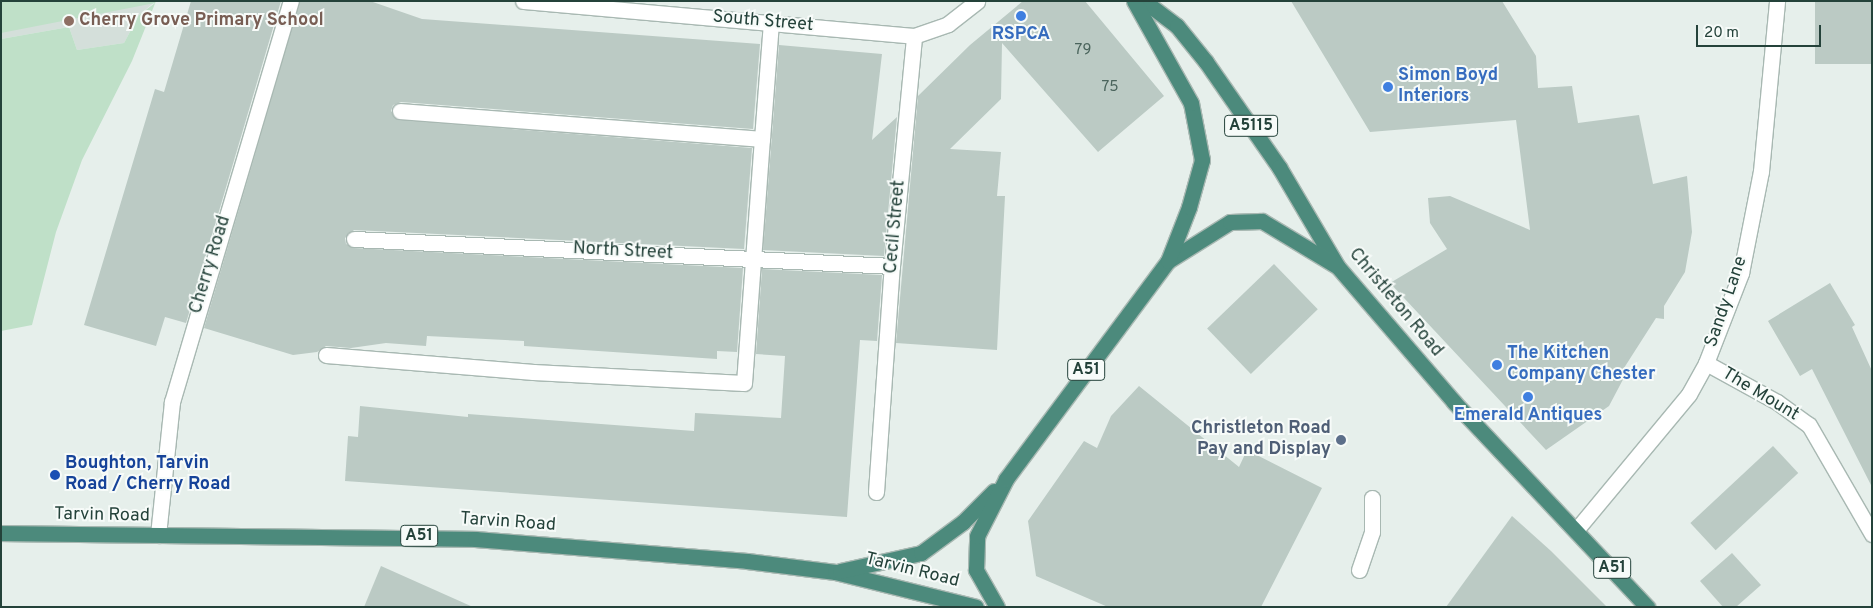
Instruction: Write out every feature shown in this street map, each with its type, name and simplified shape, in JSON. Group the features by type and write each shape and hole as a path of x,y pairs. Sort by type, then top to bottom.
{"highway":[{"name":"A5115","path":"1134,1 1191,103 1202,160 1189,207 1168,261"},
{"name":"Christleton Road","path":"1144,1 1177,26 1206,62 1279,168 1338,267 1454,402 1577,529 1647,607"},
{"name":"A51","path":"997,607 976,570 977,536 1006,479 1168,261 1230,222 1262,220 1338,267"},
{"path":"835,572 921,553 963,522 1006,479"},
{"name":"Tarvin Road","path":"1,533 442,536 747,561 835,572 976,607"}],"street":[{"name":"Cherry Road","path":"158,535 172,402 291,1"},
{"name":"South Street","path":"523,1 914,36"},
{"path":"914,36 948,24 977,1"},
{"name":"Sandy Lane","path":"1577,529 1668,422 1689,394 1706,363 1741,273 1761,171 1777,1"},
{"path":"326,354 533,372 744,383 771,23"},
{"name":"Cecil Street","path":"876,492 892,266 914,36"},
{"path":"400,111 762,139"},
{"name":"North Street","path":"354,239 892,266"},
{"name":"The Mount","path":"1706,363 1777,402 1809,425 1872,534"},
{"path":"1359,570 1372,532 1372,498"}],"shaded area":[{"name":"Cherry Grove Primary School","path":"1,1 156,1 139,15 124,43 77,50 69,27 1,39"}],"green space":[{"path":"1,1 156,1 132,61 82,160 56,232 32,325 1,331 1,39 69,27 77,50 124,43 139,15 155,3 1,33"}],"building":[{"path":"191,1 281,1 186,323 165,317 156,346 84,325 155,89 164,92"},
{"path":"300,1 370,1 422,19 760,44 753,129 401,102 393,105 391,111 399,120 752,148 744,249 354,230 345,238 346,244 354,248 743,268 737,352 717,351 717,359 524,346 524,341 427,336 426,346 386,343 351,348 326,346 317,352 293,355 204,328"},
{"path":"1023,1 1085,1 1164,96 1098,152 1002,43 1001,99 950,149 1001,152 997,196 1005,196 997,350 896,343 918,96 970,45"},
{"path":"1291,1 1502,1 1536,56 1538,88 1572,86 1578,123 1639,115 1653,184 1687,176 1692,232 1685,272 1664,306 1664,319 1656,318 1624,368 1628,370 1609,406 1546,450 1390,283 1447,249 1430,223 1428,198 1450,196 1530,230 1516,120 1370,132"},
{"path":"1815,1 1872,1 1872,64 1815,64"},
{"path":"779,45 882,54 872,140 897,117 884,256 763,250"},
{"path":"1274,264 1318,309 1251,374 1207,329"},
{"path":"762,269 882,275 877,341 860,340 847,517 345,481 348,436 358,437 360,406 468,417 468,414 694,431 695,413 781,418 785,356 756,354"},
{"path":"1830,283 1855,325 1852,327 1872,371 1872,487 1812,369 1800,376 1768,321"},
{"path":"1139,386 1239,467 1247,450 1322,488 1261,607 1108,607 1036,576 1028,521 1084,441 1097,448 1111,416"},
{"path":"1773,446 1798,473 1716,550 1690,523"},
{"path":"1512,516 1551,551 1607,607 1446,607"},
{"path":"1732,553 1761,585 1736,607 1723,607 1700,581"},
{"path":"381,566 473,607 364,607"}],"place":[{"name":"RSPCA","path":"1021,16"},
{"name":"Cherry Grove Primary School","path":"69,21"},
{"name":"Simon Boyd Interiors","path":"1388,87"},
{"name":"The Kitchen Company Chester","path":"1497,365"},
{"name":"Emerald Antiques","path":"1528,397"},
{"name":"Christleton Road Pay and Display","path":"1341,440"},
{"name":"Boughton, Tarvin Road / Cherry Road","path":"55,475"}]}
